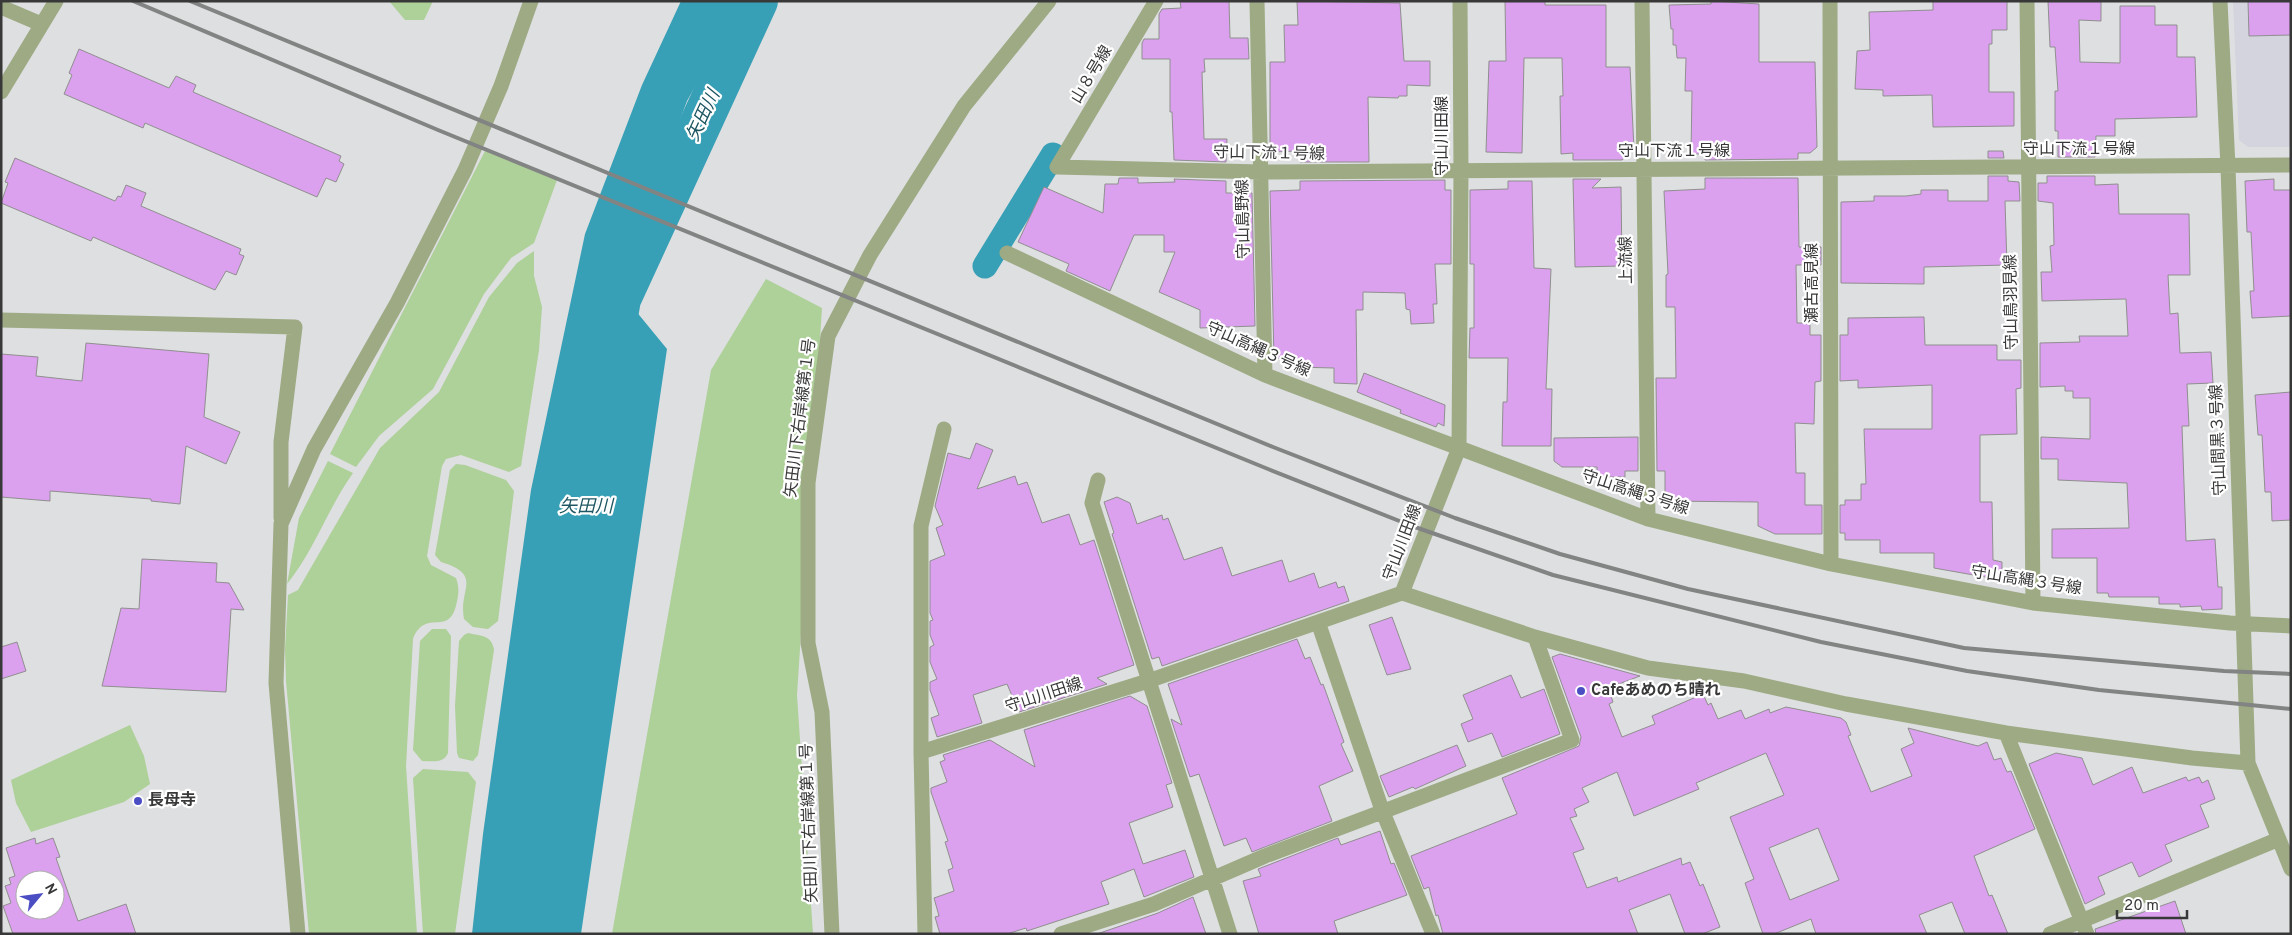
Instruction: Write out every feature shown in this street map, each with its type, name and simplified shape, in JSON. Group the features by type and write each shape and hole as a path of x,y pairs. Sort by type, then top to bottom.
{"street":[{"path":"1,92 56,1"},
{"path":"281,524 314,449 397,303 465,170 501,86 531,1"},
{"name":"矢田川下右岸線第１号","path":"832,934 822,712 808,643 808,482 828,336 870,255 964,106 1048,1"},
{"name":"山８号線","path":"1057,167 1156,1"},
{"name":"守山島野線","path":"1256,1 1265,375"},
{"name":"守山川田線","path":"921,752 1148,681 1402,594 1459,448 1462,171 1460,1"},
{"name":"上流線","path":"1642,1 1648,519"},
{"name":"瀬古高見線","path":"1830,1 1831,564"},
{"name":"守山鳥羽見線","path":"2027,1 2027,168 2033,603"},
{"name":"守山間黒３号線","path":"2220,1 2228,167 2248,763 2291,869"},
{"path":"1,6 41,24"},
{"name":"守山下流１号線","path":"1057,167 1261,172 2228,167 2291,164"},
{"name":"守山高縄３号線","path":"1007,253 1265,375 1648,519 1831,564 2033,603 2242,624 2291,626"},
{"path":"1,320 295,327 281,442 281,524 276,683 298,934"},
{"path":"925,934 921,752 921,526 944,429"},
{"path":"1098,480 1092,503 1230,934"},
{"path":"1402,594 1535,637 1648,668 1744,681 1846,704 2006,733 2192,758 2248,763"},
{"path":"1318,622 1382,810 1433,934"},
{"path":"1061,934 1145,907 1382,810 1572,740 1535,637"},
{"path":"2006,733 2084,927"},
{"path":"2050,934 2084,927 2278,839"}],"shaded area":[{"path":"2233,1 2291,1 2291,147 2248,147 2239,140"}],"green space":[{"path":"389,1 433,1 424,20 405,20"},
{"path":"485,151 557,180 534,243 511,258 484,294 433,389 379,436 356,467 330,454"},
{"path":"534,251 534,276 542,307 539,350 521,466 509,472 461,455 446,459 442,466 427,556 431,565 456,578 458,592 454,612 449,619 424,625 418,629 413,639 406,766 417,934 309,934 286,681 285,649 288,595 298,590 380,448 439,392 489,297 517,263"},
{"path":"766,279 822,308 797,695 813,934 612,934 711,370"},
{"path":"328,461 353,473 336,500 305,558 287,584 299,518"},
{"path":"456,464 465,465 506,480 514,491 498,621 488,629 473,627 464,619 463,608 466,578 462,572 441,562 435,555 450,470"},
{"path":"432,629 446,629 451,636 448,753 446,757 440,760 422,761 413,750 420,641"},
{"path":"468,633 488,639 491,641 494,650 478,755 473,761 459,758 457,753 455,706 459,641"},
{"path":"130,725 144,756 150,784 124,802 31,832 16,803 11,780"},
{"path":"423,769 468,772 476,782 455,934 423,934 413,778"}],"water":[{"name":"矢田川","path":"681,1 743,1 687,101 617,288 667,349 581,934 472,934 483,834 531,490 585,234 642,85"}],"building":[{"path":"1180,1 1229,1 1230,38 1248,38 1249,59 1204,59 1205,72 1202,72 1204,139 1227,139 1226,162 1174,160 1172,112 1170,112 1170,59 1142,59 1142,43 1144,39 1159,39 1159,14 1162,9 1181,8"},
{"path":"1297,1 1400,3 1404,61 1430,61 1430,86 1407,85 1407,96 1399,96 1398,98 1368,97 1369,162 1300,162 1300,151 1270,152 1270,62 1285,62 1284,25 1298,25"},
{"path":"1505,1 1545,1 1545,5 1606,5 1606,67 1630,67 1634,149 1622,160 1573,160 1573,153 1561,154 1560,96 1563,96 1562,58 1524,58 1522,153 1486,152 1489,61 1506,61"},
{"path":"1711,1 1759,4 1759,62 1815,62 1817,147 1810,153 1798,153 1798,159 1705,160 1705,154 1691,154 1692,91 1685,91 1686,58 1677,58 1676,45 1673,45 1673,29 1671,29 1669,5 1711,4"},
{"path":"1933,1 2007,1 2007,30 1992,30 1992,44 1989,44 1989,92 2014,92 2014,126 1933,127 1932,95 1883,96 1883,90 1855,89 1857,51 1870,50 1869,12 1933,10"},
{"path":"2048,1 2101,1 2101,21 2079,20 2080,62 2120,63 2120,6 2155,6 2155,25 2177,25 2177,57 2195,57 2197,117 2115,119 2115,136 2096,136 2095,157 2058,157 2058,131 2055,131 2055,91 2058,91 2055,47 2050,47"},
{"path":"2248,1 2291,1 2291,35 2249,36"},
{"path":"79,49 169,88 176,76 196,85 193,92 341,156 339,161 344,164 336,182 326,178 317,197 145,123 143,128 64,94 72,75 69,73"},
{"path":"1988,151 2003,151 2004,158 1988,158"},
{"path":"15,158 115,201 118,196 121,197 126,185 146,193 141,206 241,249 239,254 244,256 236,275 226,271 215,290 93,237 91,241 1,203 8,183 5,182"},
{"path":"1988,176 2008,176 2008,181 2019,182 2020,201 2005,201 2007,265 1924,267 1924,284 1841,283 1841,202 1874,201 1874,196 1921,194 1921,190 1948,190 1948,201 1988,201"},
{"path":"2047,176 2095,176 2095,185 2118,184 2119,214 2189,214 2190,275 2168,275 2170,314 2178,313 2180,353 2211,352 2213,383 2187,384 2189,426 2182,426 2186,541 2215,539 2218,587 2222,587 2222,609 2202,610 2201,606 2180,607 2180,604 2159,604 2159,597 2109,597 2108,593 2097,593 2097,558 2052,558 2052,529 2129,528 2127,483 2058,480 2058,459 2041,459 2041,437 2090,439 2090,398 2073,398 2073,391 2065,391 2065,386 2040,387 2040,343 2080,342 2079,336 2128,336 2126,299 2042,301 2041,272 2052,272 2050,246 2054,245 2053,203 2038,201 2038,183 2047,183"},
{"path":"1119,178 1138,178 1138,183 1175,182 1174,179 1226,181 1226,193 1252,193 1255,326 1200,328 1200,310 1159,292 1175,252 1164,252 1164,235 1134,235 1110,291 1066,271 1069,264 1018,242 1044,187 1103,213 1105,184 1118,184"},
{"path":"1705,178 1798,178 1799,247 1821,247 1821,265 1796,265 1797,323 1810,323 1810,335 1821,335 1821,381 1815,382 1814,424 1795,423 1796,473 1805,473 1805,505 1822,505 1822,534 1775,534 1758,526 1758,502 1665,501 1665,471 1657,471 1656,378 1676,378 1675,307 1666,307 1666,275 1668,274 1664,191 1705,189"},
{"path":"1573,179 1601,179 1592,188 1621,187 1622,266 1575,267"},
{"path":"2274,179 2274,190 2291,190 2291,316 2252,318 2250,291 2254,291 2251,232 2247,232 2245,181"},
{"path":"1445,180 1445,190 1451,190 1451,264 1435,264 1437,304 1433,304 1434,323 1411,324 1410,310 1406,309 1405,293 1363,292 1363,310 1356,310 1357,384 1334,383 1334,368 1294,367 1294,359 1274,358 1270,191 1300,190 1300,181"},
{"path":"1508,181 1532,181 1534,268 1551,269 1546,389 1552,389 1551,446 1502,446 1503,402 1507,402 1508,358 1469,358 1470,328 1474,328 1474,264 1470,264 1470,190 1508,189"},
{"path":"1924,317 1925,345 1997,345 1997,360 2021,360 2021,388 2016,389 2017,434 1980,435 1980,502 1992,502 1993,560 2002,562 2002,580 1934,568 1934,553 1880,553 1880,540 1845,540 1845,533 1840,533 1840,505 1845,505 1845,500 1861,500 1861,484 1866,484 1864,429 1932,429 1932,385 1858,388 1858,380 1840,381 1840,335 1848,335 1848,318"},
{"path":"86,343 209,354 204,417 240,432 226,464 186,446 180,504 151,501 151,499 50,491 50,501 1,497 1,354 38,357 36,376 82,381"},
{"path":"1364,373 1445,405 1444,426 1438,423 1436,427 1400,413 1401,410 1357,392"},
{"path":"2291,392 2291,520 2272,521 2271,492 2265,492 2262,435 2258,435 2255,395"},
{"path":"1638,437 1638,471 1625,471 1625,477 1597,477 1597,467 1562,467 1554,461 1554,438"},
{"path":"976,443 993,450 977,489 1015,476 1018,485 1027,482 1042,523 1069,514 1080,545 1094,540 1134,665 1097,678 1107,684 1019,712 1007,684 973,695 982,723 937,737 931,718 939,715 930,690 930,682 937,679 930,662 930,647 934,645 930,635 930,621 933,620 930,613 930,561 945,555 936,528 943,525 935,506 948,453 970,459"},
{"path":"1117,497 1130,503 1137,524 1162,515 1163,520 1168,518 1184,560 1222,547 1232,576 1282,560 1289,582 1314,573 1319,588 1336,582 1338,588 1344,586 1349,601 1162,666 1159,657 1152,659 1112,534 1114,533 1104,502"},
{"path":"142,559 217,563 216,582 229,583 244,610 231,609 226,692 102,686 121,608 139,609"},
{"path":"1392,617 1411,669 1387,675 1369,625"},
{"path":"1297,639 1305,659 1310,657 1321,685 1323,684 1344,742 1341,744 1353,771 1319,786 1332,821 1252,852 1246,838 1224,846 1199,774 1190,777 1171,719 1182,725 1168,684"},
{"path":"17,642 26,671 1,679 1,647"},
{"path":"1560,654 1640,676 1608,688 1613,702 1609,704 1622,737 1655,724 1652,716 1703,694 1708,705 1711,703 1718,719 1741,710 1745,719 1769,709 1770,713 1786,707 1841,718 1846,722 1851,735 1848,736 1871,792 1912,776 1901,749 1914,743 1908,728 1978,746 1987,742 1994,760 2001,758 2007,772 2011,771 2035,829 1974,856 1989,896 1992,895 2008,934 1965,934 1952,902 1919,915 1927,934 1816,934 1811,919 1774,934 1763,934 1745,883 1754,879 1730,817 1784,795 1766,753 1696,783 1699,789 1634,816 1617,772 1582,788 1589,802 1574,809 1577,816 1570,818 1584,849 1573,853 1587,888 1617,877 1618,882 1681,858 1682,865 1690,862 1700,886 1703,884 1720,927 1702,934 1685,934 1670,894 1629,910 1638,934 1443,934 1438,915 1436,916 1429,887 1424,889 1411,856 1517,814 1502,778 1579,746 1581,737 1552,657","holes":["1818,828 1839,880 1790,900 1769,848"]},
{"path":"1511,675 1521,698 1544,689 1560,734 1502,757 1492,733 1468,742 1461,724 1473,719 1463,695"},
{"path":"1130,696 1147,706 1172,783 1166,785 1173,807 1129,823 1143,864 1185,850 1194,877 1144,897 1134,869 1101,882 1109,904 1027,931 1026,928 1007,934 940,934 935,917 939,916 934,898 954,891 948,870 953,868 945,842 948,841 931,792 931,788 947,782 940,762 945,760 943,755 990,740 1035,767 1024,730"},
{"path":"1457,745 1466,766 1415,789 1413,787 1389,797 1380,776"},
{"path":"2056,753 2082,758 2093,785 2132,767 2143,793 2186,777 2188,781 2199,777 2202,783 2208,780 2215,799 2200,805 2209,827 2165,845 2172,861 2139,877 2132,862 2098,877 2105,894 2085,904 2029,764"},
{"path":"1380,831 1391,864 1394,863 1407,895 1334,921 1338,934 1259,934 1243,881 1261,876 1258,869 1338,838 1341,845"},
{"path":"35,838 36,844 53,838 60,857 56,858 60,870 15,870 15,876 6,848"},
{"path":"15,876 15,920 65,920 65,884 78,921 126,904 136,934 13,934 3,906 11,903 5,886 11,884 9,878"},
{"path":"1193,897 1206,934 1097,934 1158,913"},
{"path":"2175,901 2186,934 2096,934 2095,929"}],"waterway":[{"name":"矢田川","path":"611,351 620,299 757,1"},
{"path":"985,266 1053,155"}],"railway":[{"path":"133,1 438,130 1268,469 1412,526 1553,575 1821,642 1967,671 2099,690 2291,709"},
{"path":"190,1 1273,447 1455,518 1560,554 1688,589 1964,648 2224,671 2291,674"}],"place":[{"name":"Cafeあめのち晴れ","path":"1581,691"},
{"name":"長母寺","path":"138,801"}]}
